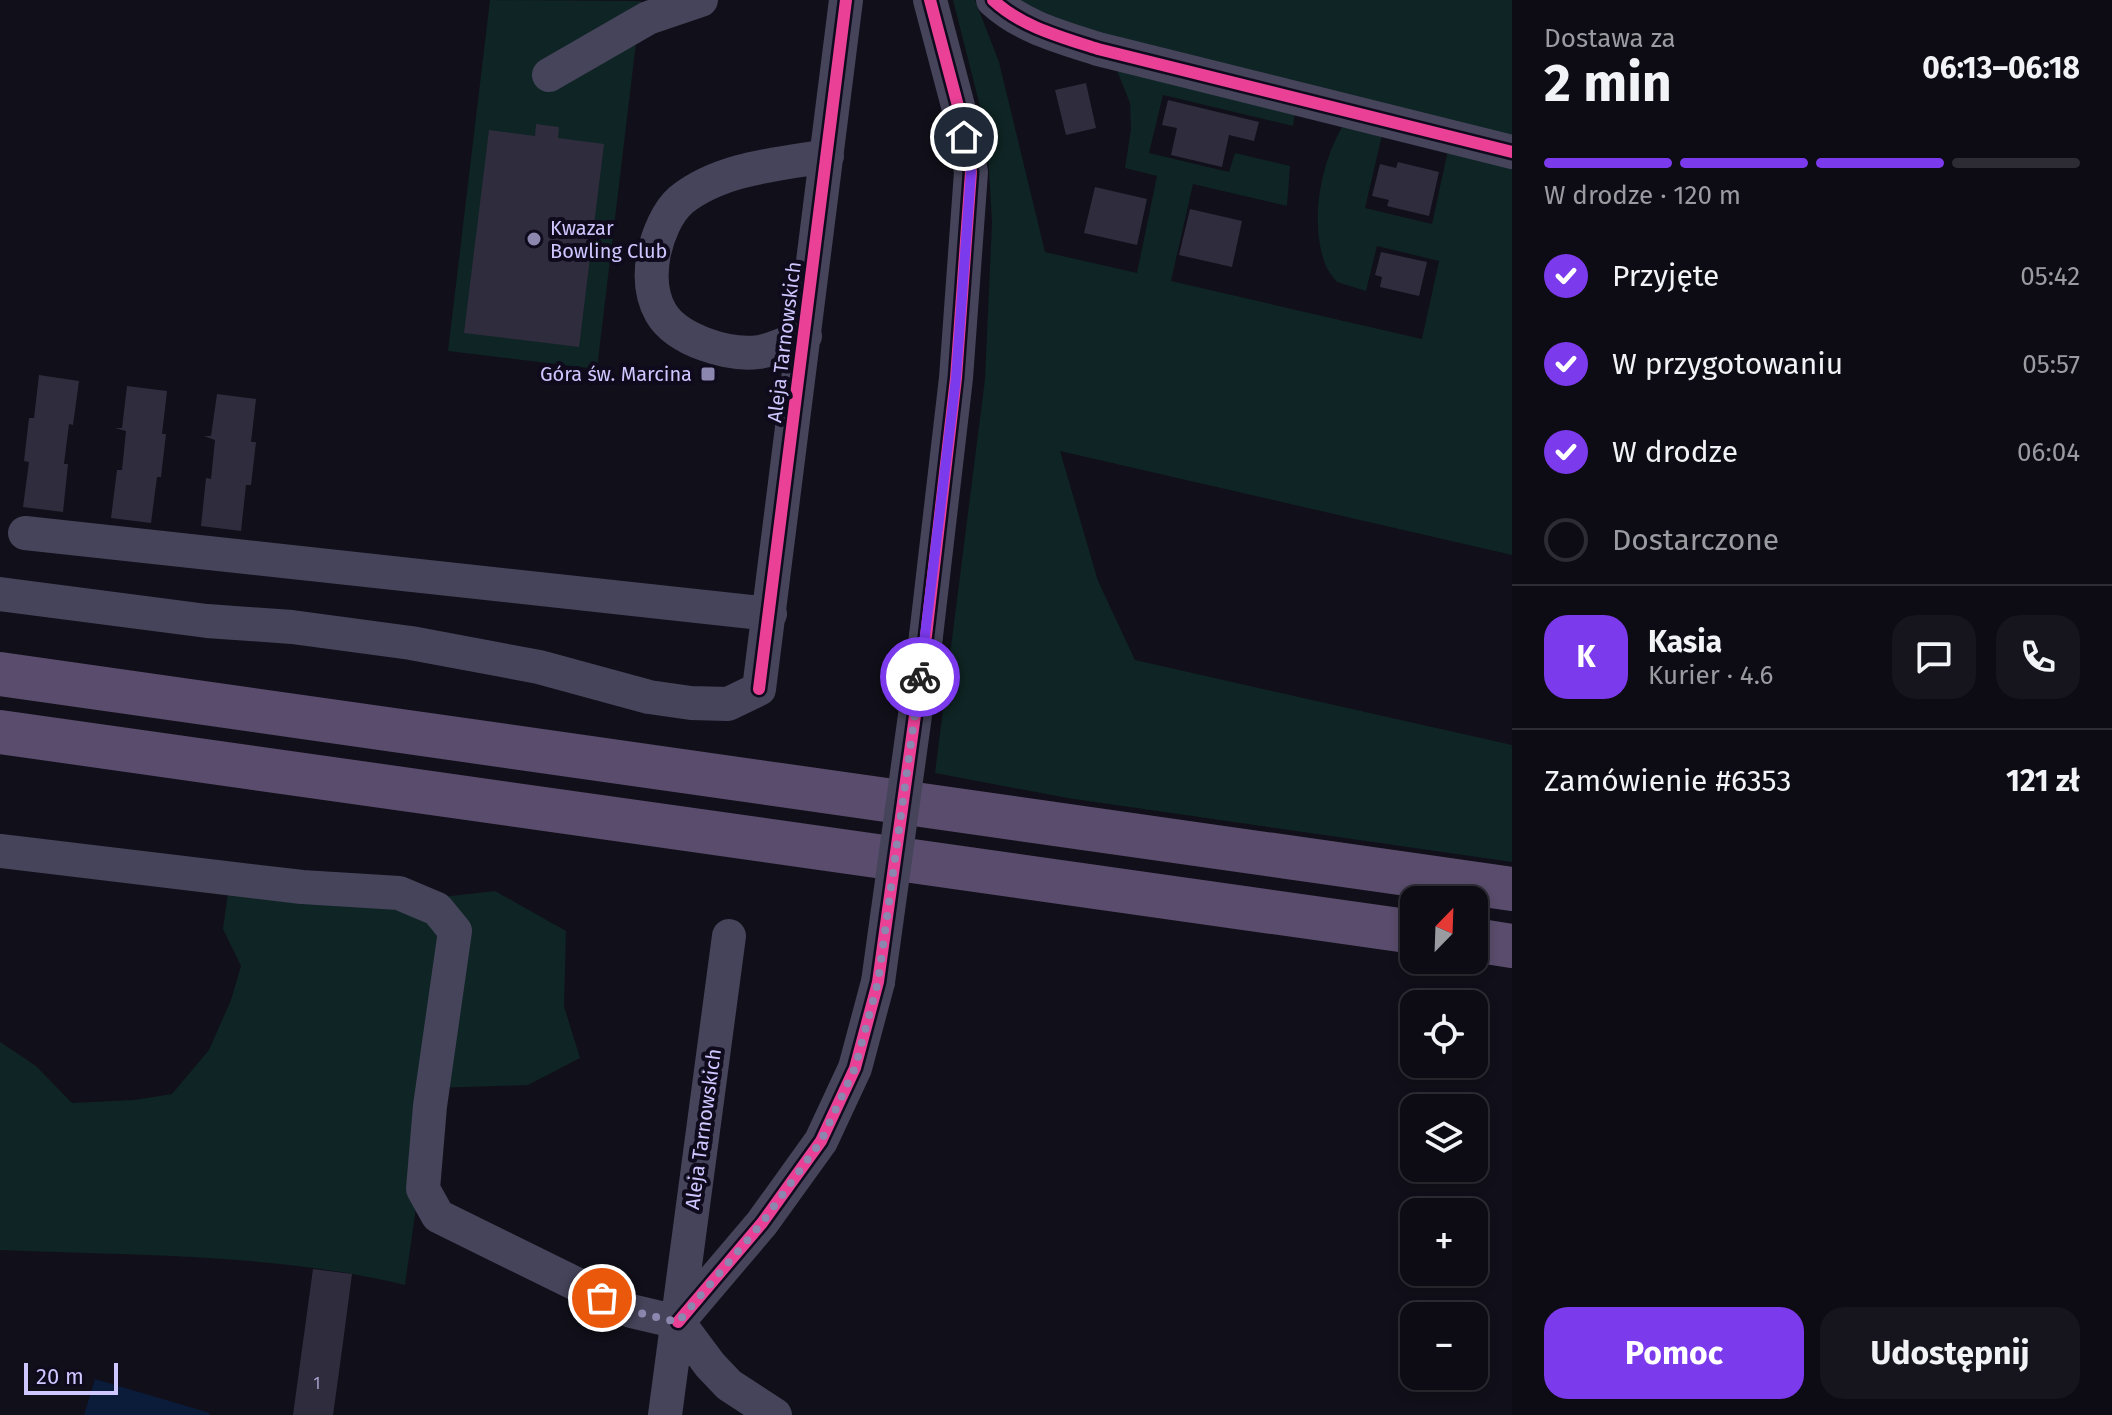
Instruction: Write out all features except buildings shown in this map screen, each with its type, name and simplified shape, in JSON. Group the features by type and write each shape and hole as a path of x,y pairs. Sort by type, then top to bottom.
{"main road":[{"path":"0,674 1512,889"},
{"path":"0,732 1400,930"},
{"path":"1488,942 1512,946"}],"street":[{"path":"549,75 648,18 701,0"},
{"name":"Aleja Tarnowskich","path":"0,594 411,643 539,667 649,697 691,703 728,704 759,689 846,0"},
{"path":"678,1322 762,1223 821,1141 855,1068 878,982 926,636 956,378 971,172 958,106 930,0"},
{"path":"993,0 1009,15 1048,33 1098,49 1512,152"},
{"path":"805,336 760,352 707,347 683,333 661,314 652,290 651,269 656,242 680,200 738,173 827,156"},
{"path":"25,533 770,614"},
{"path":"0,851 302,887 399,893 437,909 455,931 430,1106 423,1189 438,1216 631,1311 678,1322 729,1385 775,1415"},
{"name":"Aleja Tarnowskich","path":"665,1415 729,936"}],"green space":[{"path":"490,0 641,1 597,369 448,351"},
{"path":"953,0 975,0 999,62 1045,252 1137,273 1157,176 1125,168 1131,129 1130,103 1116,68 1295,111 1293,126 1163,95 1149,153 1229,172 1235,153 1290,166 1287,206 1193,184 1171,281 1422,339 1439,261 1377,246 1366,291 1337,282 1325,264 1318,228 1320,192 1328,158 1342,127 1382,135 1365,208 1432,224 1448,150 1512,165 1512,555 1060,451 1098,581 1135,660 1512,745 1512,862 1067,798 935,773 985,379 992,223 987,134"},
{"path":"1013,0 1512,0 1512,142 1065,30"},
{"path":"230,879 424,899 495,891 566,931 564,1006 580,1058 528,1085 433,1088 405,1285 255,1261 0,1250 0,1042 36,1066 72,1103 134,1100 172,1094 209,1050 231,1000 241,966 223,929"}],"water":[{"path":"95,1379 210,1413 84,1415"}],"cycle path":[{"path":"759,689 846,0"},
{"path":"678,1322 762,1223 821,1141 855,1068 878,982 926,636 956,378 971,172 958,106 930,0"},
{"path":"993,0 1029,24 1098,49 1512,152"}],"way so far":[{"path":"602,1298 631,1311 678,1322 762,1223 821,1141 855,1068 878,982 920,677"}],"place":[{"name":"Kwazar Bowling Club","path":"534,239"},
{"name":"Góra św. Marcina","path":"708,374"}],"route":[{"path":"920,677 956,378 971,172 964,137"}]}
